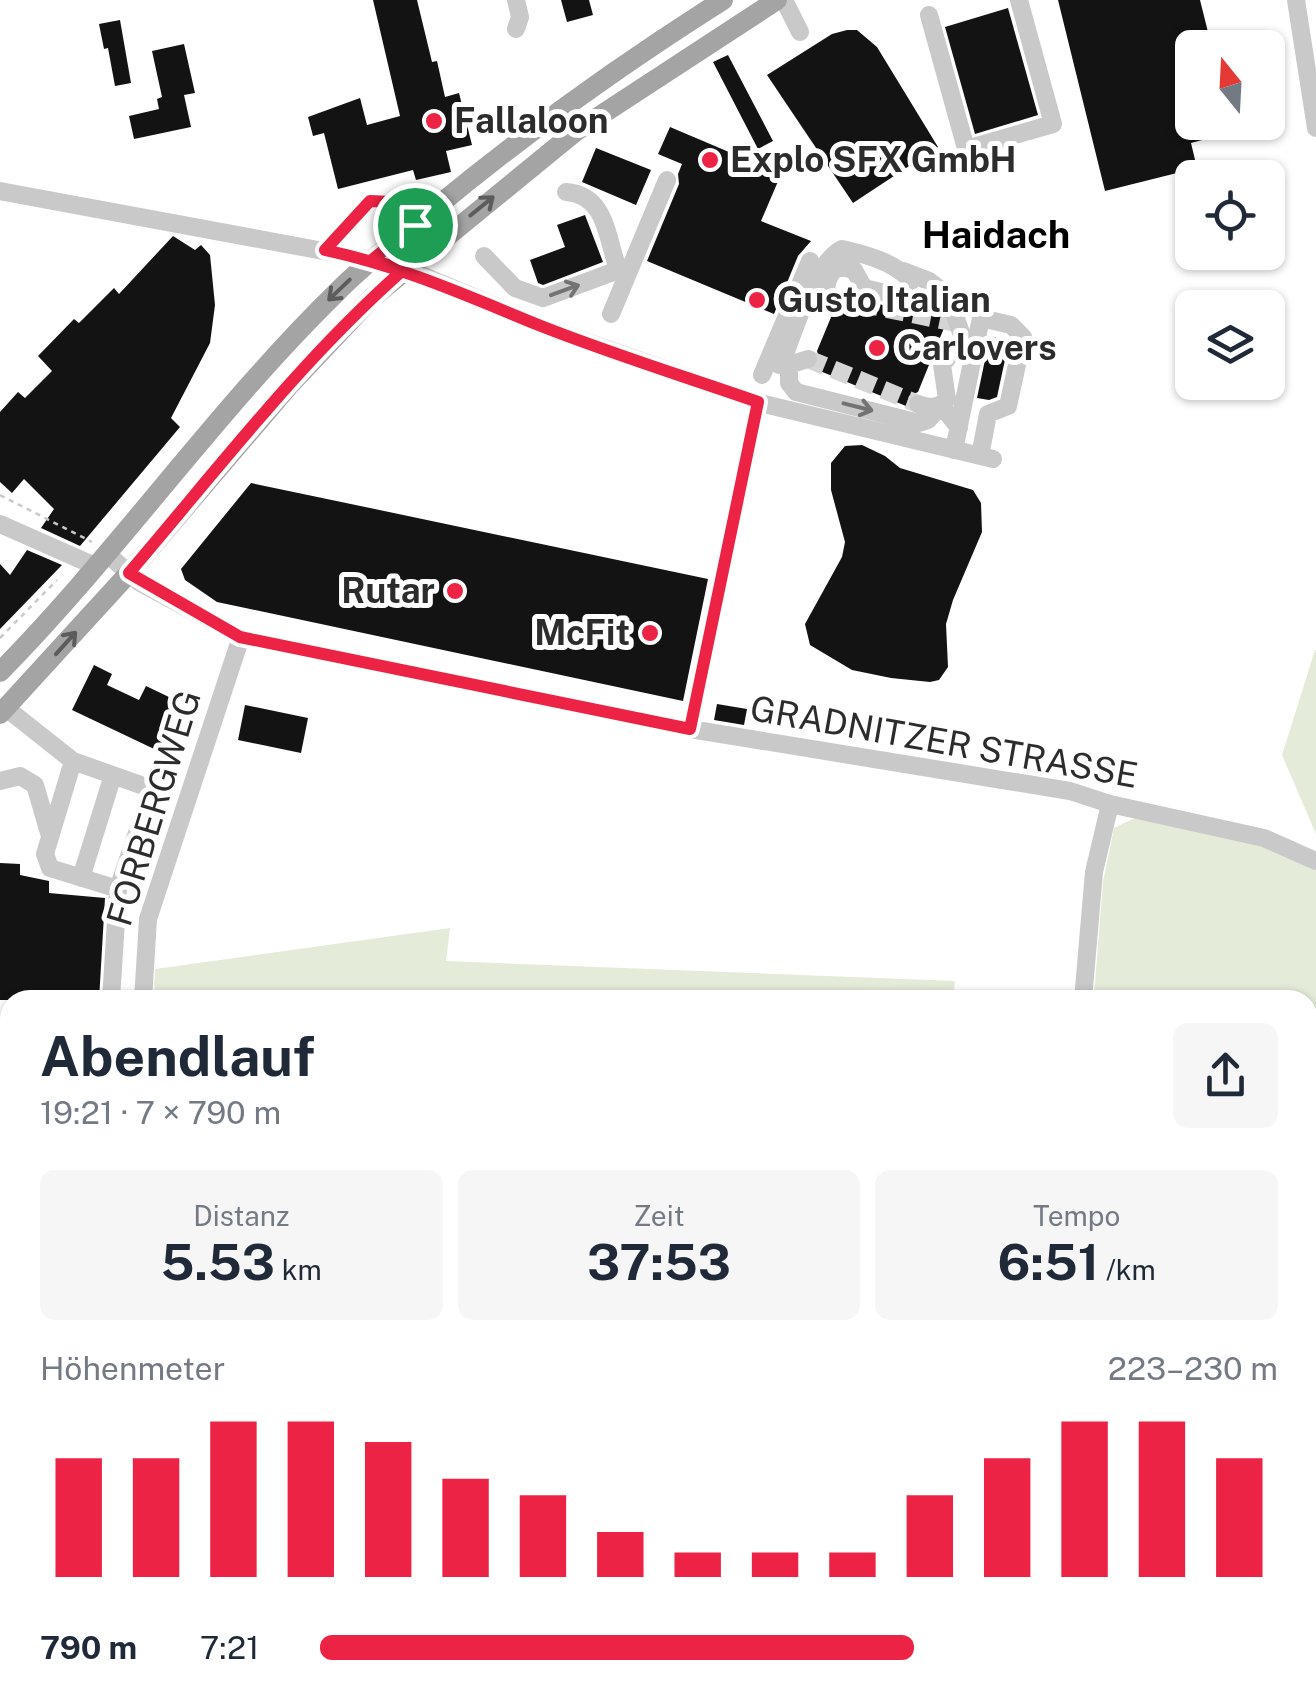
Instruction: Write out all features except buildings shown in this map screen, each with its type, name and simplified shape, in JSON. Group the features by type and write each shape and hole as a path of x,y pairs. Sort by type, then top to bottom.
{"main road":[{"path":"0,672 98,554 338,290 560,108 724,0"},
{"path":"3,711 129,573 301,372 403,270 575,132 781,0"},
{"path":"638,54 655,79"},
{"path":"560,108 575,132"}],"street":[{"path":"516,0 520,17 516,29"},
{"path":"781,0 800,32"},
{"path":"930,16 970,148 1053,124 1019,0"},
{"path":"1296,0 1316,128"},
{"path":"611,314 667,180"},
{"path":"0,191 372,260 546,328 758,402 954,450 986,457 988,414 1008,406 1023,336 1011,325 982,318 954,450"},
{"path":"484,256 516,288 543,298 613,272 617,266 596,204 581,193 566,192"},
{"path":"325,250 370,201 392,202 415,225"},
{"path":"842,248 928,281 942,291 962,329 962,338 942,365 947,399 928,420 919,423 796,392 789,383 792,363 821,269 831,254 842,248"},
{"path":"792,363 762,375 810,261"},
{"path":"858,277 866,262 878,261"},
{"path":"834,298 826,292 826,284 838,266 847,266 864,288 899,296 908,289 910,280 902,271"},
{"path":"690,729 758,402"},
{"path":"918,404 929,408 941,405"},
{"path":"941,405 959,428"},
{"name":"GRADNITZER STRASSE","path":"0,524 98,554 240,637 690,729 1070,791 1110,804 1264,838 1316,862"},
{"name":"FORBERGWEG","path":"143,990 148,918 240,637"},
{"path":"3,711 73,761 152,788 118,889 112,990"},
{"path":"73,761 45,854 50,868 118,889"},
{"path":"81,878 113,775"},
{"path":"0,781 20,776 35,785 50,835"},
{"path":"1084,990 1094,872 1110,804"}],"path":[{"path":"0,495 98,554"}],"green space":[{"path":"1316,650 1316,834 1282,755"},
{"path":"1139,816 1266,846 1316,869 1316,990 1094,990 1103,882 1114,828"},
{"path":"450,928 446,961 955,981 954,990 154,990 155,969"}],"tunnel":[{"path":"834,298 956,323"},
{"path":"808,359 918,404"}],"place":[{"name":"Fallaloon","path":"434,121"},
{"name":"Explo SFX GmbH","path":"710,160"},
{"name":"Gusto Italian","path":"757,300"},
{"name":"Carlovers","path":"877,348"},
{"name":"Rutar","path":"455,591"},
{"name":"McFit","path":"650,633"}],"district":[{"name":"Haidach","path":"996,235"}],"route":[{"path":"415,225 372,260 403,270 341,328 129,573 240,637 690,729 758,402 546,328 419,274 372,260 325,250 370,201 392,202 415,225"}]}
